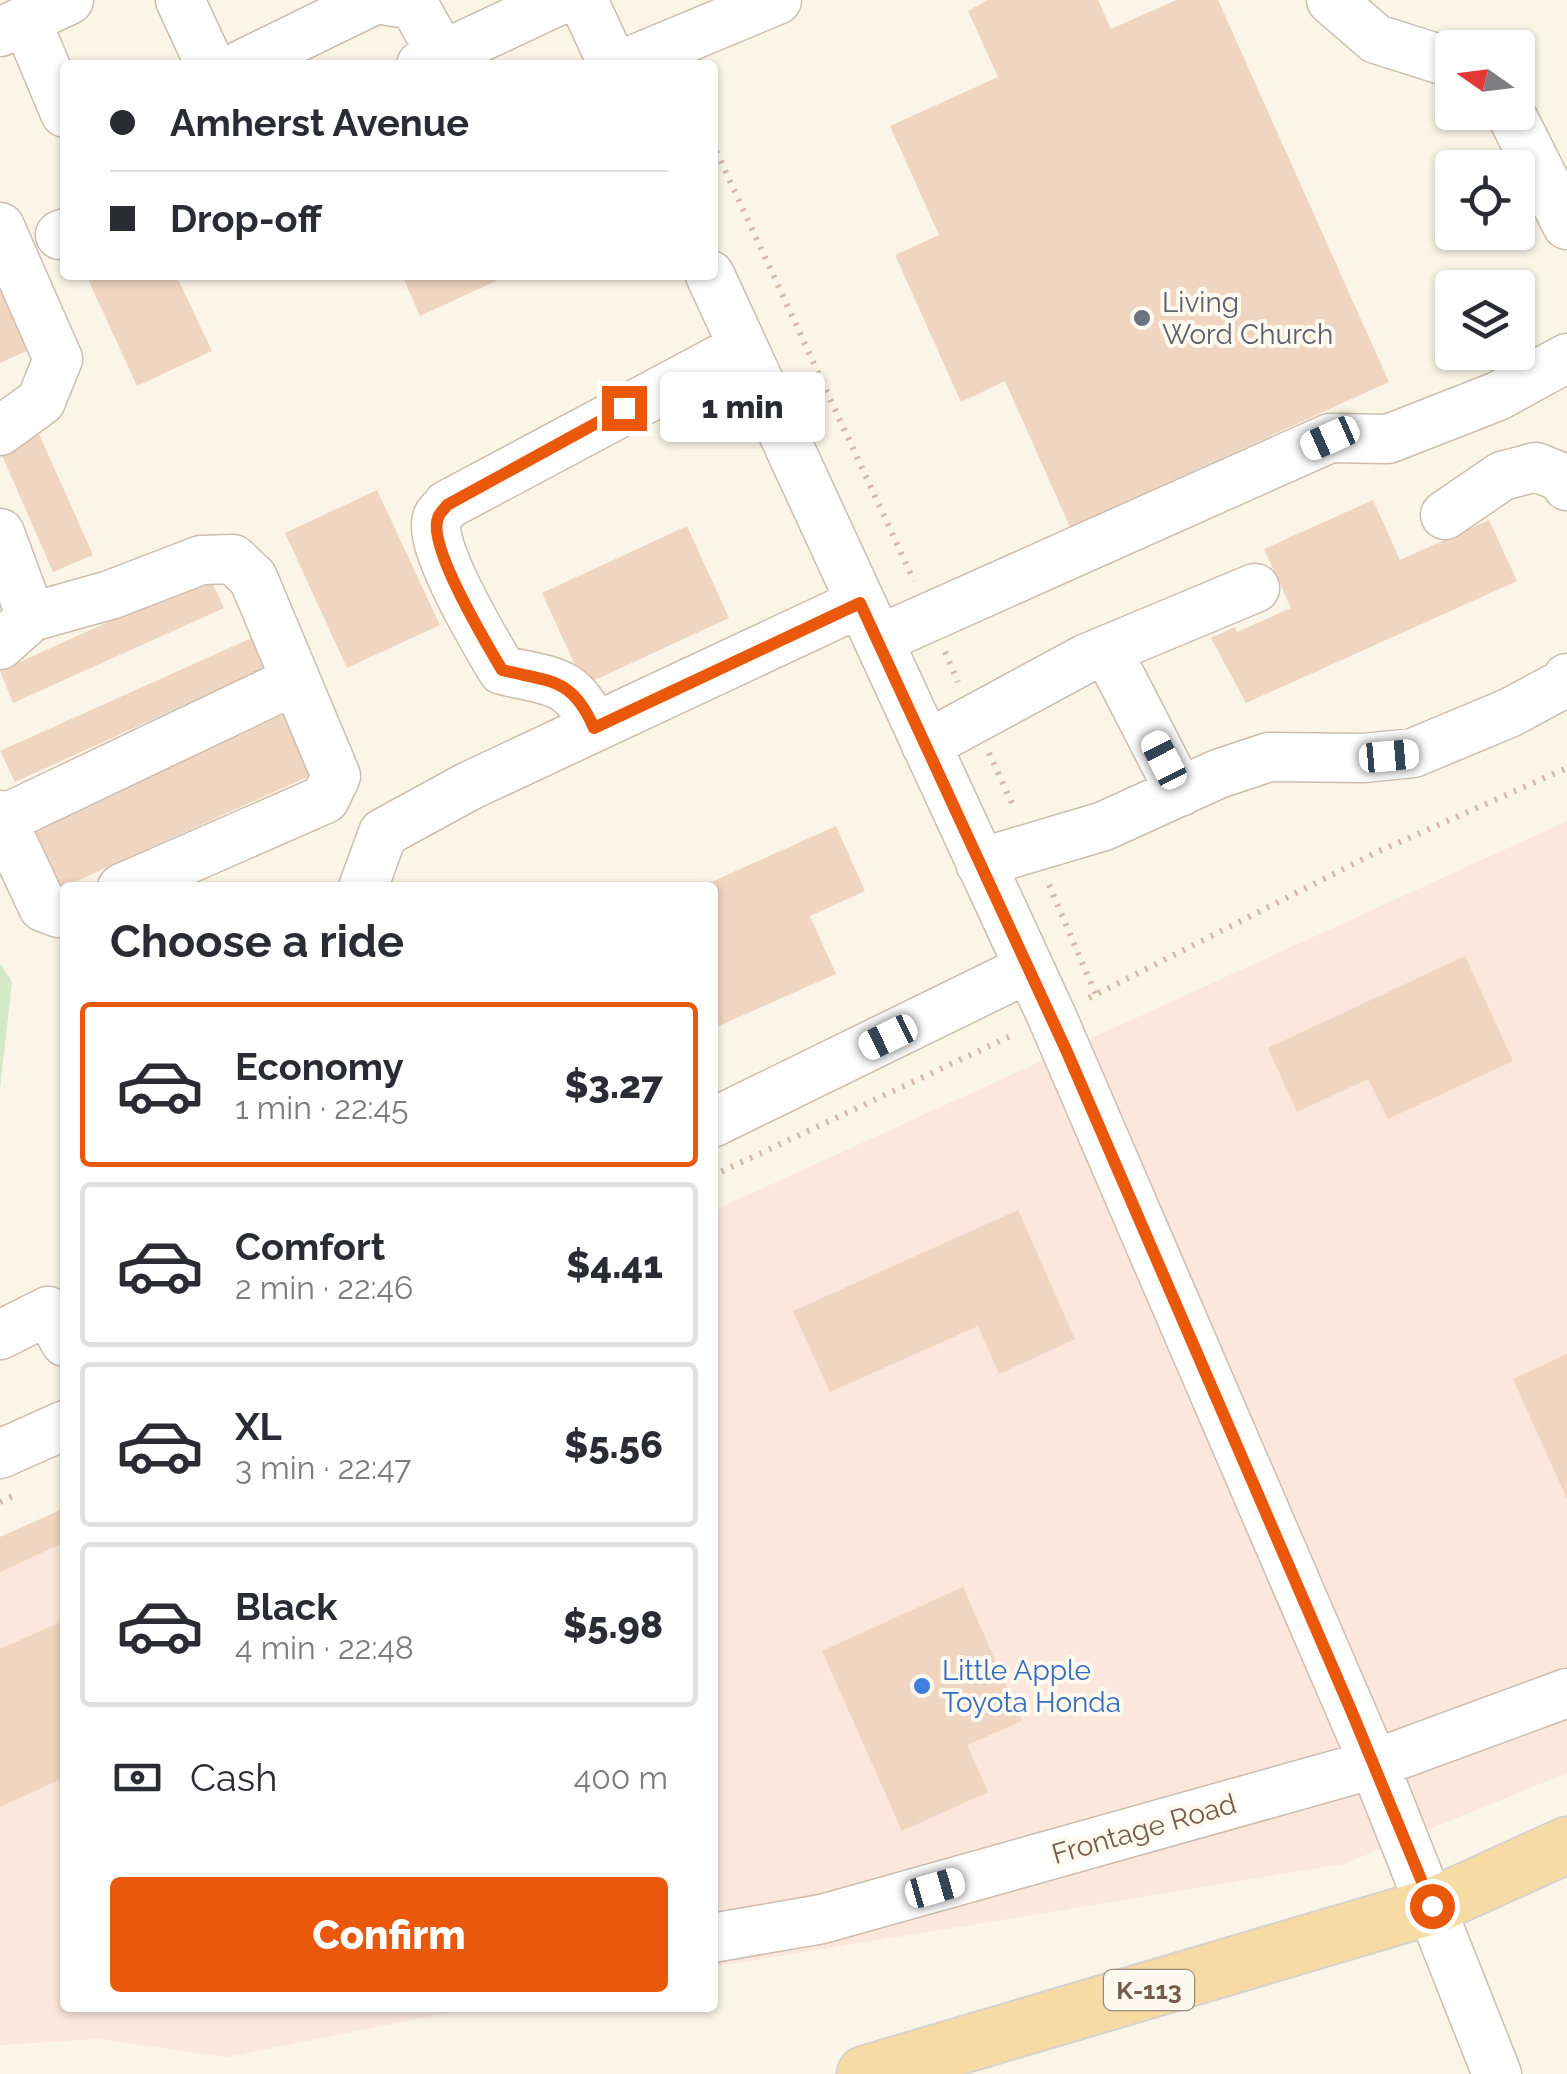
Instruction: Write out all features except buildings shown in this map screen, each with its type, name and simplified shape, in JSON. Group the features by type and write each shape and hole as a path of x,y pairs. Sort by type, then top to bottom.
{"main road":[{"name":"K-113","path":"865,2074 1432,1906 1567,1845"}],"street":[{"path":"60,105 13,26 69,0"},
{"path":"180,0 208,60"},
{"path":"252,60 374,0"},
{"path":"383,0 414,5 432,60 560,0"},
{"path":"583,0 610,60"},
{"path":"632,60 777,0"},
{"path":"1331,0 1376,39 1435,58"},
{"path":"1519,130 1567,225"},
{"path":"0,431 42,401 58,359 1,233"},
{"path":"712,280 1052,1017 1374,1764 1497,2074"},
{"path":"594,728 584,704 568,687 502,670 479,632 438,546 436,520 447,505 743,347"},
{"path":"364,882 383,833 469,786 594,728 869,622 930,616 1330,438 1388,440 1498,396 1567,358"},
{"path":"1445,515 1502,476 1536,467 1563,478 1567,486"},
{"path":"0,532 16,631 201,560 233,559 253,578 336,776 325,798 136,882"},
{"path":"926,745 1107,650 1255,588"},
{"path":"1107,650 1180,792"},
{"path":"980,863 1104,826 1218,774 1270,756 1364,758 1413,754 1509,713 1564,684 1567,678"},
{"path":"60,912 43,907 1,817 296,680"},
{"path":"718,1120 1029,968"},
{"path":"0,1335 48,1311 60,1333"},
{"path":"0,1454 60,1427"},
{"name":"Frontage Road","path":"718,1937 822,1919 1374,1764 1567,1693"}],"path":[{"path":"718,155 930,616 1096,994"},
{"path":"718,1173 1052,1017 1375,853 1567,768"}],"shaded area":[{"path":"1567,821 1567,1773 1344,1864 718,1966 718,1209"},
{"path":"60,1510 60,2012 451,2012 227,2057 99,2039 0,2045 0,1537"}],"green space":[{"path":"0,963 12,982 0,1089"}],"place":[{"name":"Living Word Church","path":"1142,318"},
{"name":"Little Apple Toyota Honda","path":"922,1686"}],"route":[{"path":"624,408 447,505 436,520 438,546 479,632 502,670 568,687 584,704 594,728 860,603 1067,1052 1432,1906"}]}
